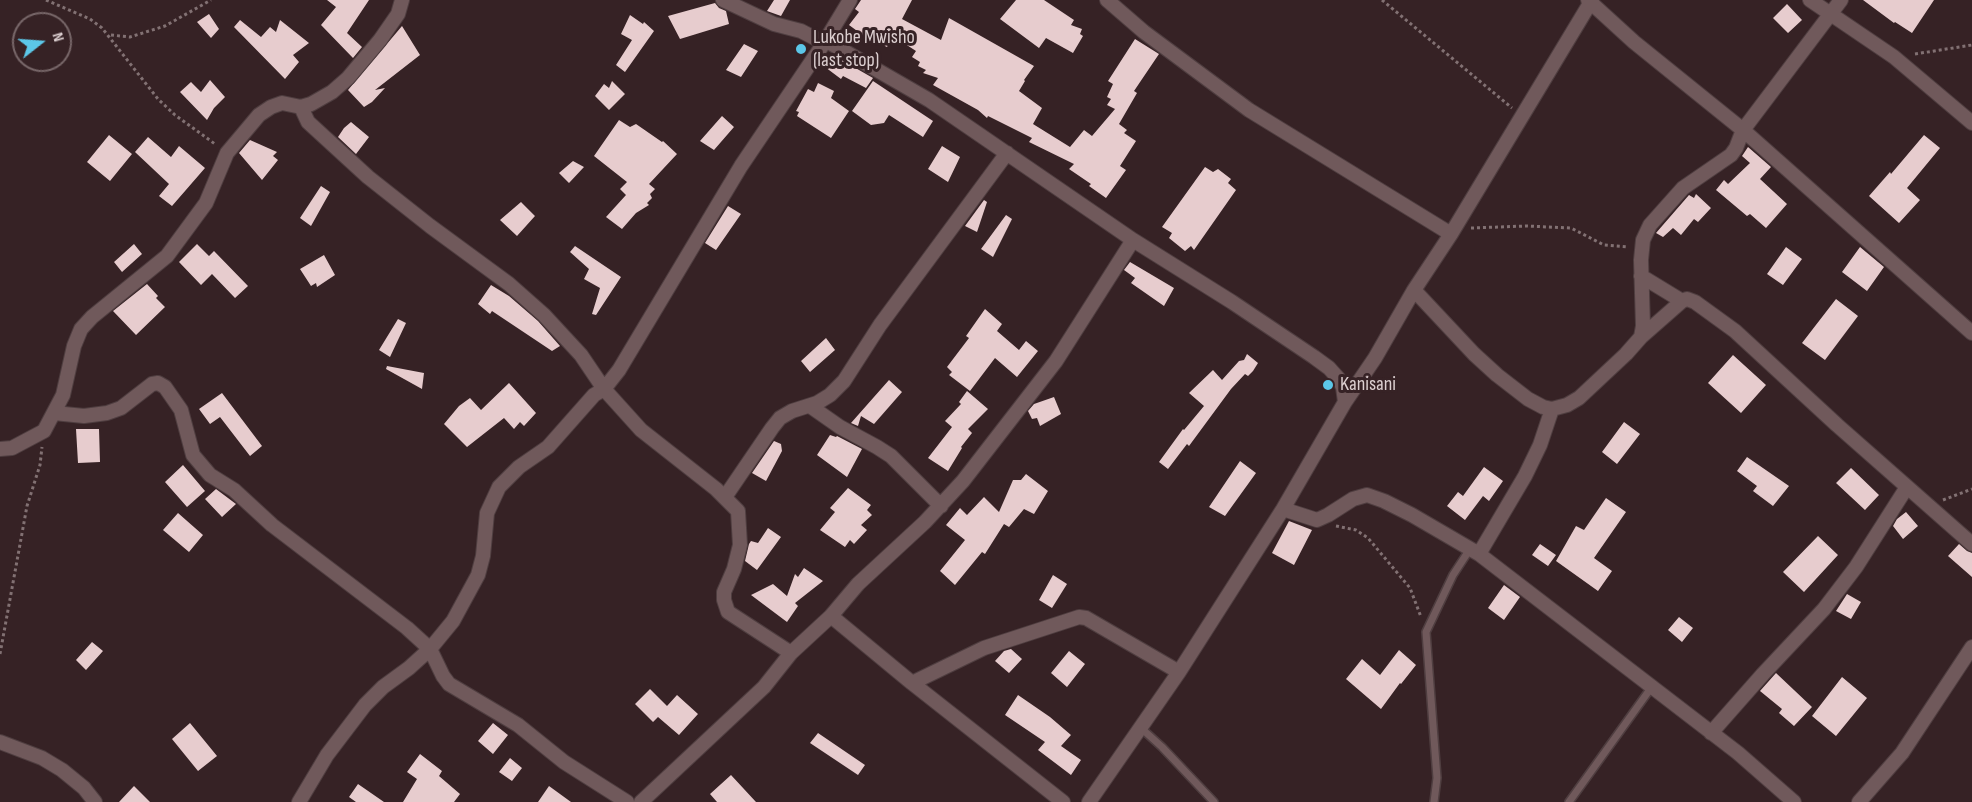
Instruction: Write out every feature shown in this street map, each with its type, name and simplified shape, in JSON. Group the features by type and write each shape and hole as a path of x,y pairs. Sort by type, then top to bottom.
{"street":[{"path":"0,449 12,448 44,430 63,395 74,346 81,329 96,313 167,256 203,209 214,188 227,153 259,115 282,103 301,107 311,104 332,92 348,78 380,40 395,18 402,0"},
{"path":"723,0 774,24 801,31 825,41 929,100 1133,240 1232,302 1329,368 1342,384 1345,402"},
{"path":"299,802 327,755 365,705 383,687 430,649 453,621 477,575 483,556 487,513 499,487 519,467 548,447 594,395 604,389 619,370 741,166 825,41 849,0"},
{"path":"1107,0 1144,32 1249,110 1452,231"},
{"path":"1810,0 1894,57 1972,123"},
{"path":"1641,337 1643,247 1646,231 1653,219 1683,188 1731,155 1743,130 1841,0"},
{"path":"1089,802 1179,672 1283,508 1345,402 1375,358 1590,1 1643,49 1743,130 1972,333"},
{"path":"301,107 308,122 368,177 509,284 544,315 581,355 604,389 641,430 738,511 740,545 734,569 724,592 728,612 791,653"},
{"path":"724,497 780,418 830,395 844,381 886,316 1007,153"},
{"path":"641,802 764,687 791,653 831,616 858,584 941,506 984,456 1056,361 1133,240"},
{"path":"1641,276 1682,301"},
{"path":"1414,290 1497,375 1538,404 1552,409 1567,405 1579,398 1641,337 1682,301 1693,300 1735,331 1972,544"},
{"path":"54,413 84,416 107,413 121,408 152,384 159,383 165,387 181,410 193,454 210,475 234,490 272,525 407,628 430,649 449,684 518,725 564,762 627,802"},
{"path":"810,406 840,427 891,456 941,506"},
{"path":"1474,551 1526,476 1540,445 1552,409"},
{"path":"1711,733 1824,609 1856,567 1907,487"},
{"path":"1283,508 1317,520 1353,499 1367,495 1412,515 1474,551 1711,733 1794,802"},
{"path":"831,616 1063,802"},
{"path":"912,683 984,648 1080,617 1086,618 1179,672"},
{"path":"1859,802 1902,753 1972,646"},
{"path":"0,742 18,747 52,764 84,788 95,802"}],"lane":[{"path":"1434,802 1437,778 1426,632 1453,575 1474,551"},
{"path":"1569,802 1651,688"},
{"path":"1141,729 1162,747 1214,802"}],"path":[{"path":"46,0 90,19 109,35 158,99 174,115 227,153"},
{"path":"109,35 130,37 165,26 211,0"},
{"path":"1382,0 1522,116"},
{"path":"1894,57 1972,45"},
{"path":"1452,231 1526,226 1571,228 1604,245 1643,247"},
{"path":"0,654 27,507 40,465 44,430"},
{"path":"1930,508 1972,489"},
{"path":"1317,520 1356,530 1368,538 1410,588 1426,632"}],"building":[{"path":"327,0 369,0 347,33 362,47 353,58 321,25 336,7"},
{"path":"774,0 790,0 781,16 767,11"},
{"path":"861,0 912,0 902,19 941,40 949,18 1034,66 1019,91 1042,108 1033,124 1070,147 1084,130 1092,136 1115,109 1107,105 1111,99 1107,97 1113,84 1108,81 1135,39 1159,54 1134,91 1137,93 1119,124 1127,130 1124,133 1136,141 1120,166 1126,170 1106,198 1069,169 1074,164 1029,142 1032,138 988,116 987,118 978,110 933,85 938,78 923,73 926,70 918,66 920,62 912,57 916,51 893,36 887,47 864,36 849,25 859,12 855,9"},
{"path":"1016,0 1044,0 1074,20 1071,25 1082,29 1080,34 1083,36 1073,53 1046,38 1039,48 1000,19"},
{"path":"1863,0 1934,0 1912,33"},
{"path":"715,3 726,11 729,24 680,39 668,16"},
{"path":"1787,4 1802,20 1788,33 1773,18"},
{"path":"209,14 219,29 211,38 197,22"},
{"path":"630,15 643,24 644,22 654,31 625,72 616,65 632,40 621,34"},
{"path":"240,20 261,37 270,27 276,32 280,20 309,43 293,55 299,62 285,79 234,27"},
{"path":"402,26 420,55 375,90 385,88 364,107 348,90"},
{"path":"744,44 758,51 741,77 726,70"},
{"path":"831,54 873,78 866,88 843,76 841,79 825,67"},
{"path":"210,80 225,97 214,108 207,120 180,92 191,82 201,92"},
{"path":"612,81 625,94 609,110 595,96 604,84 609,88"},
{"path":"873,81 933,121 923,137 889,115 884,123 871,125 852,111"},
{"path":"818,83 834,91 831,98 849,111 831,138 797,116 799,112 796,111 808,89 814,92"},
{"path":"722,116 734,127 714,150 700,141"},
{"path":"619,120 630,127 636,124 663,141 677,154 649,184 655,189 650,194 652,198 647,203 649,205 636,213 622,229 606,217 626,195 620,189 627,182 594,156"},
{"path":"351,122 369,137 356,154 338,137"},
{"path":"109,135 132,154 110,181 87,162"},
{"path":"1924,135 1940,148 1907,188 1920,200 1899,223 1869,196"},
{"path":"148,137 171,157 179,146 205,168 172,206 159,196 169,184 135,152"},
{"path":"250,140 277,152 273,156 278,160 262,180 239,153"},
{"path":"942,146 960,157 948,182 928,169"},
{"path":"1748,147 1771,167 1760,179 1787,204 1766,228 1750,214 1747,216 1716,190 1724,180 1728,184 1750,163 1742,156"},
{"path":"573,161 584,167 569,183 559,173"},
{"path":"1205,167 1213,172 1218,169 1231,179 1228,183 1236,190 1194,250 1191,246 1185,251 1169,238 1172,233 1162,227"},
{"path":"321,186 330,192 311,226 300,218"},
{"path":"1696,194 1711,208 1698,222 1694,219 1681,235 1673,228 1663,237 1656,233 1689,195 1694,198"},
{"path":"984,200 987,202 977,232 965,226"},
{"path":"521,202 535,216 517,236 500,220"},
{"path":"728,206 741,214 716,250 705,243"},
{"path":"1006,215 1012,219 993,257 981,249"},
{"path":"134,244 142,254 122,272 114,262"},
{"path":"197,244 209,256 214,251 248,286 235,298 212,274 201,285 179,262"},
{"path":"575,246 621,277 596,315 592,314 600,288 584,279 589,269 570,252"},
{"path":"1786,247 1802,259 1783,285 1767,274"},
{"path":"1860,247 1884,267 1867,291 1842,272"},
{"path":"324,255 335,275 317,287 316,283 311,286 300,269"},
{"path":"1130,262 1174,288 1164,306 1131,283 1135,278 1124,270"},
{"path":"147,284 165,307 136,335 113,311"},
{"path":"491,285 509,296 538,321 560,346 552,351 492,311 490,314 478,304"},
{"path":"1836,299 1858,316 1825,360 1802,343"},
{"path":"985,309 1002,324 997,331 1019,350 1026,341 1038,351 1017,377 995,358 970,391 949,375 952,372 947,367 969,338 966,336"},
{"path":"398,319 406,323 390,357 379,350"},
{"path":"826,338 835,350 810,372 801,361"},
{"path":"1247,354 1258,363 1253,371 1248,376 1245,374 1231,389 1189,446 1187,444 1168,469 1159,462 1183,429 1204,406 1189,393 1213,370 1222,380 1239,361 1244,360"},
{"path":"1733,355 1766,385 1741,413 1708,383"},
{"path":"387,366 424,373 422,389 386,369"},
{"path":"889,380 902,392 874,424 861,416 858,426 851,423"},
{"path":"509,383 536,413 524,426 520,422 514,429 504,418 467,447 444,424 459,406 470,398 481,410"},
{"path":"967,391 988,409 968,429 972,433 961,447 948,471 928,458 952,427 945,421 961,404 959,402"},
{"path":"222,393 262,446 250,456 220,417 210,424 199,409"},
{"path":"1054,397 1061,414 1040,426 1037,418 1032,419 1028,411 1034,404"},
{"path":"1624,422 1640,434 1617,464 1602,452"},
{"path":"76,429 99,429 100,462 78,463"},
{"path":"830,435 837,436 862,449 847,477 817,455"},
{"path":"774,441 781,444 782,451 766,481 752,473"},
{"path":"1747,457 1789,486 1773,506 1753,491 1757,486 1737,471"},
{"path":"1240,461 1256,473 1225,516 1209,507"},
{"path":"183,465 205,491 187,507 165,482"},
{"path":"1484,467 1503,481 1489,501 1483,496 1465,520 1447,506 1458,492 1463,496"},
{"path":"1851,468 1879,495 1865,510 1836,483"},
{"path":"1026,474 1048,491 1034,514 1024,509 1009,527 1004,524 985,554 982,552 955,585 940,571 965,540 946,525 960,508 967,515 984,497 999,512 1013,480 1021,480"},
{"path":"848,488 871,505 867,510 872,515 861,525 867,530 854,544 850,540 845,547 820,530 835,512 830,508"},
{"path":"216,489 236,504 222,517 205,499"},
{"path":"1606,498 1626,512 1594,558 1612,571 1598,591 1556,561 1576,526 1584,530"},
{"path":"1906,512 1918,526 1903,539 1893,526 1897,519"},
{"path":"178,513 203,535 189,552 163,530"},
{"path":"1289,521 1312,530 1294,565 1272,553"},
{"path":"768,528 781,537 757,570 745,561 749,544 751,541 758,543"},
{"path":"1818,536 1838,555 1804,592 1783,572"},
{"path":"1540,544 1556,555 1548,566 1532,555"},
{"path":"1959,544 1972,553 1972,577 1948,556"},
{"path":"804,568 823,581 795,603 798,606 787,622 751,595 773,584 787,596 795,574 798,577"},
{"path":"1053,575 1067,584 1052,608 1039,600"},
{"path":"1504,585 1520,597 1504,620 1488,608"},
{"path":"1847,594 1861,602 1851,619 1836,611"},
{"path":"1679,617 1693,628 1682,642 1668,630"},
{"path":"92,642 103,651 86,670 76,660"},
{"path":"1011,649 1022,659 1009,673 995,661 1004,651"},
{"path":"1399,650 1416,665 1381,709 1346,679 1362,659 1380,675"},
{"path":"1069,651 1085,664 1067,687 1051,673"},
{"path":"1776,673 1812,707 1794,726 1779,713 1782,709 1760,691"},
{"path":"1842,677 1867,698 1836,736 1812,716"},
{"path":"650,689 667,706 677,695 698,714 679,735 658,717 653,722 635,704"},
{"path":"1018,695 1071,735 1061,746 1081,760 1071,775 1038,750 1045,742 1005,715"},
{"path":"190,723 217,756 198,771 172,739"},
{"path":"493,723 508,735 493,754 478,741"},
{"path":"818,733 865,765 858,775 810,743"},
{"path":"420,754 442,771 439,776 460,794 454,802 403,802 417,779 407,772"},
{"path":"510,758 522,768 512,781 499,772"},
{"path":"731,775 756,802 717,802 710,794"},
{"path":"358,784 384,802 356,802 349,797"},
{"path":"134,786 150,802 119,802"},
{"path":"549,786 571,802 538,802"}],"place":[{"name":"Lukobe Mwisho (last stop)","path":"801,49"},
{"name":"Kanisani","path":"1328,385"}]}
